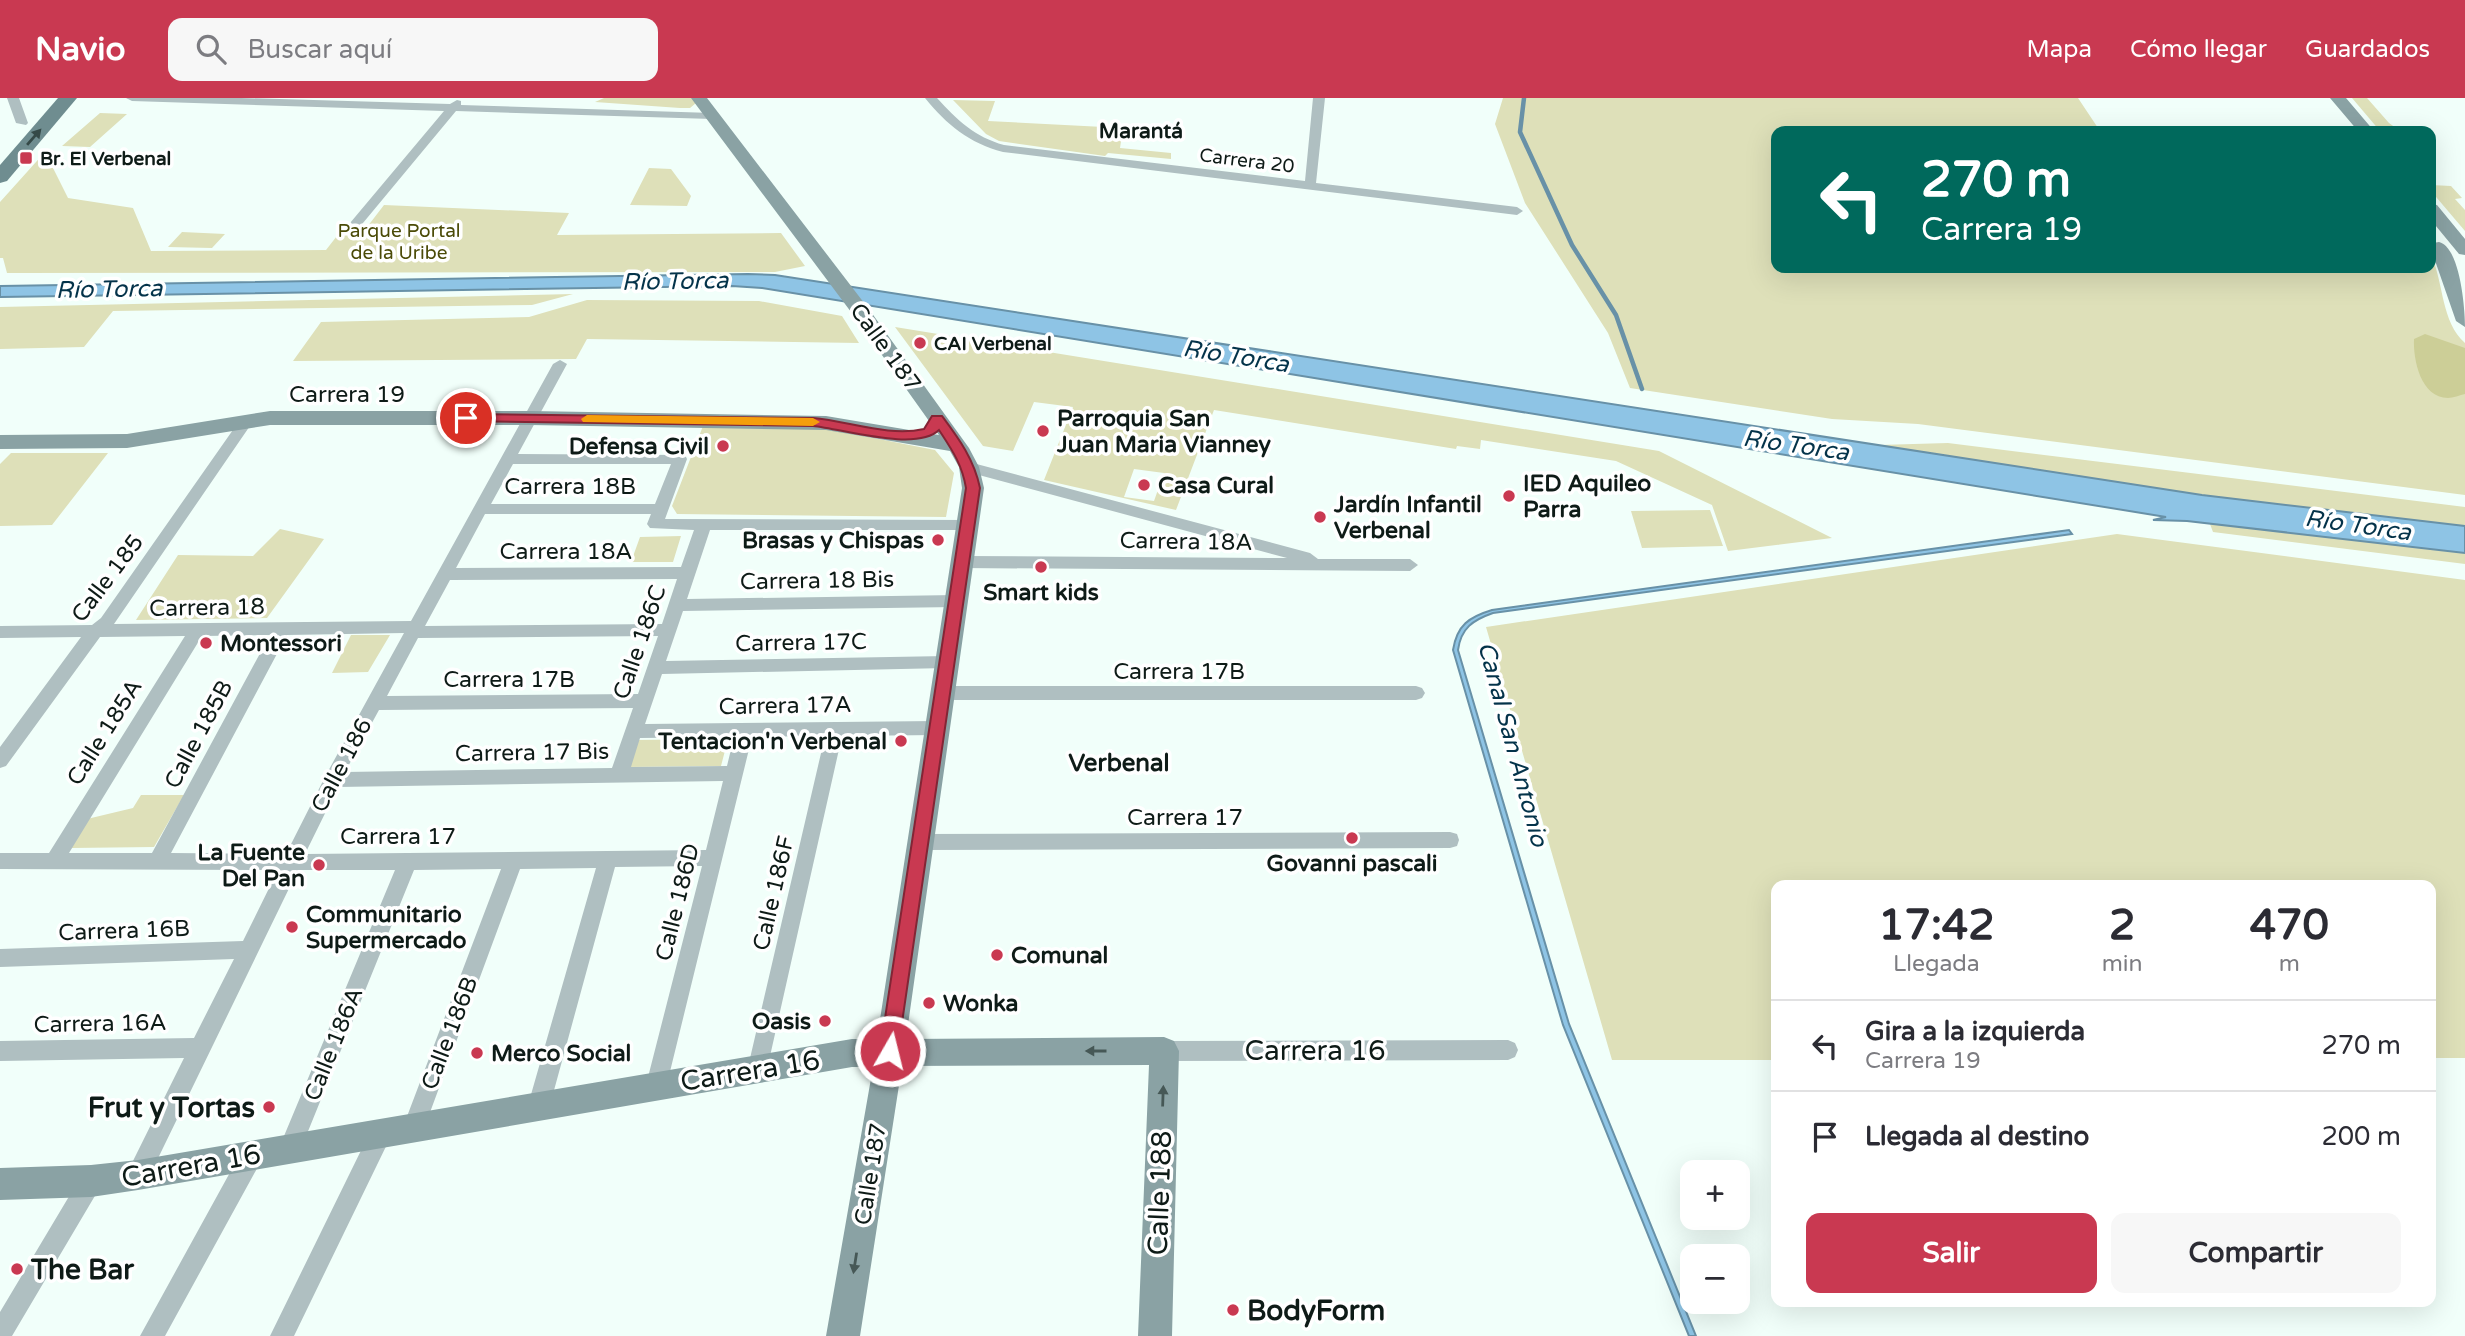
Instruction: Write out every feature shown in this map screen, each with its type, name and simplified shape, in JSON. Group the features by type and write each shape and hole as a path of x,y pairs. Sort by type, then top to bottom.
{"main road":[{"path":"7,140 45,98"},
{"path":"0,177 68,98"}],"street":[{"path":"0,100 7,98"},
{"path":"13,98 22,123"},
{"path":"132,98 267,100 712,116"},
{"path":"349,232 462,98"},
{"name":"Calle 187","path":"699,98 861,313 956,445 969,467 973,488 890,1051 844,1336"},
{"name":"Carrera 20","path":"932,98 962,132 974,140 1016,150 1517,211"},
{"path":"1310,187 1319,98"},
{"path":"2331,101 2343,126"},
{"path":"2331,101 2360,126"},
{"path":"2436,215 2465,250"},
{"path":"2436,243 2465,277"},
{"path":"2436,245 2465,321"},
{"name":"Calle 186","path":"138,1175 332,780 561,364"},
{"name":"Carrera 19","path":"0,442 127,441 247,420 530,418 826,423 956,445"},
{"path":"904,438 928,433 935,426 937,419"},
{"name":"Calle 185","path":"0,761 95,631 107,622 247,420"},
{"path":"507,459 680,459 658,517"},
{"path":"969,467 1334,565"},
{"name":"Carrera 18B","path":"480,509 658,517"},
{"name":"Carrera 18A","path":"658,517 705,524 967,525"},
{"name":"Calle 186C","path":"620,775 705,524"},
{"name":"Carrera 18A","path":"962,562 1410,565"},
{"name":"Carrera 18A","path":"444,574 688,573"},
{"name":"Carrera 18 Bis","path":"677,605 956,601"},
{"name":"Carrera 18","path":"0,632 282,629 669,630"},
{"name":"Calle 185B","path":"157,862 282,629"},
{"name":"Calle 185A","path":"54,861 197,630"},
{"name":"Carrera 17C","path":"656,668 947,662"},
{"name":"Carrera 17B","path":"942,694 1416,693"},
{"name":"Carrera 17B","path":"374,703 645,701"},
{"name":"Carrera 17A","path":"634,731 937,728"},
{"name":"Calle 186F","path":"759,1067 835,729"},
{"name":"Calle 186D","path":"657,1085 745,730"},
{"name":"Carrera 17 Bis","path":"332,780 734,773"},
{"name":"Carrera 17","path":"920,842 1450,840"},
{"name":"Carrera 17","path":"0,861 408,862 713,858"},
{"path":"540,1105 608,859"},
{"name":"Calle 186B","path":"414,1127 514,860"},
{"name":"Calle 186A","path":"290,1148 408,862"},
{"name":"Carrera 16B","path":"0,958 249,950"},
{"name":"Carrera 16A","path":"0,1051 201,1048"},
{"name":"Carrera 16","path":"0,1184 91,1181 138,1175 852,1053 1508,1050"},
{"name":"Calle 188","path":"1154,1336 1164,1051"},
{"path":"282,1336 382,1132"},
{"path":"152,1336 252,1154"},
{"path":"0,1334 91,1181"}],"green space":[{"path":"604,98 694,98 696,103 690,108 680,108 595,102"},
{"path":"1503,98 2078,98 2097,126 1771,126 1771,273 2436,273 2436,270 2451,324 2465,343 2465,495 1918,424 1832,419 1630,388 1608,333 1525,203 1495,124"},
{"path":"2352,98 2367,98 2393,126 2376,126"},
{"path":"953,100 995,101 988,121 1123,128 1120,148 1171,153 1171,159 1108,153 1105,156 999,141 986,134"},
{"path":"100,113 127,114 90,147 62,146"},
{"name":"Parque Portal de la Uribe","path":"45,152 68,198 133,208 151,251 326,250 340,232 364,231 384,205 569,213 557,235 781,233 805,266 775,272 7,273 3,258 0,258 0,202"},
{"path":"649,168 671,169 691,196 687,206 630,205"},
{"path":"2436,185 2451,186 2462,198 2455,199 2465,210 2465,231 2436,197"},
{"path":"182,232 225,234 212,248 168,247"},
{"path":"573,294 532,305 113,311 84,347 0,349 0,307"},
{"path":"587,300 759,301 842,316 859,343 587,339 576,359 293,361 321,322 529,317"},
{"path":"895,327 1659,451 1832,538 1728,551 1712,505 1616,461 1481,440 1480,449 1457,446 1456,449 1214,410 1176,510 1044,480 1073,407 1034,402 1013,451 983,446","holes":["1134,469 1164,473 1154,501 1124,497"]},
{"path":"2425,334 2465,348 2465,394 2450,398 2439,396 2425,385 2417,367 2414,339"},
{"path":"703,426 812,426 935,450 954,473 946,517 677,514 672,506"},
{"path":"1948,443 2465,507 2465,526 2202,495 1879,445"},
{"path":"11,453 108,453 52,525 0,526 0,464"},
{"path":"1710,510 1723,546 1642,548 1631,511"},
{"path":"2210,524 2465,553 2465,564 2213,532"},
{"path":"280,529 324,539 267,618 136,620 178,555 253,556"},
{"path":"2117,534 2465,580 2465,1058 2436,1058 2436,880 1771,880 1771,1060 1612,1060 1486,627"},
{"path":"681,536 673,562 631,562 640,537"},
{"path":"351,635 390,635 368,672 332,673"},
{"path":"728,739 721,766 627,767 635,740"},
{"path":"141,795 184,795 154,847 71,848 87,819 133,808"}],"water":[{"name":"Río Torca","path":"775,275 2202,495 2465,526 2465,553 2187,521 2153,520 2166,517 762,288 732,286 0,297 0,286"},
{"path":"2069,530 2072,534 1493,613 1474,622 1465,630 1458,650 1569,1024 1680,1297 1680,1314 1563,1025 1453,650 1465,623 1492,610"},
{"path":"1680,1314 1687,1314 1696,1336 1689,1336"}],"waterway":[{"path":"1524,98 1520,132 1572,245 1616,315 1642,389"}],"slow traffic":[{"path":"587,419 813,422"}],"place":[{"name":"Br. El Verbenal","path":"26,158"},
{"name":"CAI Verbenal","path":"920,343"},
{"name":"Parroquia San Juan Maria Vianney","path":"1043,431"},
{"name":"Defensa Civil","path":"723,446"},
{"name":"Casa Cural","path":"1144,485"},
{"name":"IED Aquileo Parra","path":"1509,496"},
{"name":"Jardín Infantil Verbenal","path":"1320,517"},
{"name":"Brasas y Chispas","path":"938,540"},
{"name":"Smart kids","path":"1041,567"},
{"name":"Montessori","path":"206,643"},
{"name":"Tentacion'n Verbenal","path":"901,741"},
{"name":"Govanni pascali","path":"1352,838"},
{"name":"La Fuente Del Pan","path":"319,865"},
{"name":"Communitario Supermercado","path":"292,927"},
{"name":"Comunal","path":"997,955"},
{"name":"Wonka","path":"929,1003"},
{"name":"Oasis","path":"825,1021"},
{"name":"Merco Social","path":"477,1053"},
{"name":"Frut y Tortas","path":"269,1107"},
{"name":"The Bar","path":"17,1269"},
{"name":"BodyForm","path":"1233,1310"}],"district":[{"name":"Marantá","path":"1141,131"},
{"name":"Verbenal","path":"1119,763"}],"route":[{"path":"466,418 813,422 840,424 904,438 928,433 937,423 937,419 962,453 969,467 973,488 890,1051"}],"water label":[{"name":"Canal San Antonio","path":"1513,744"}]}
